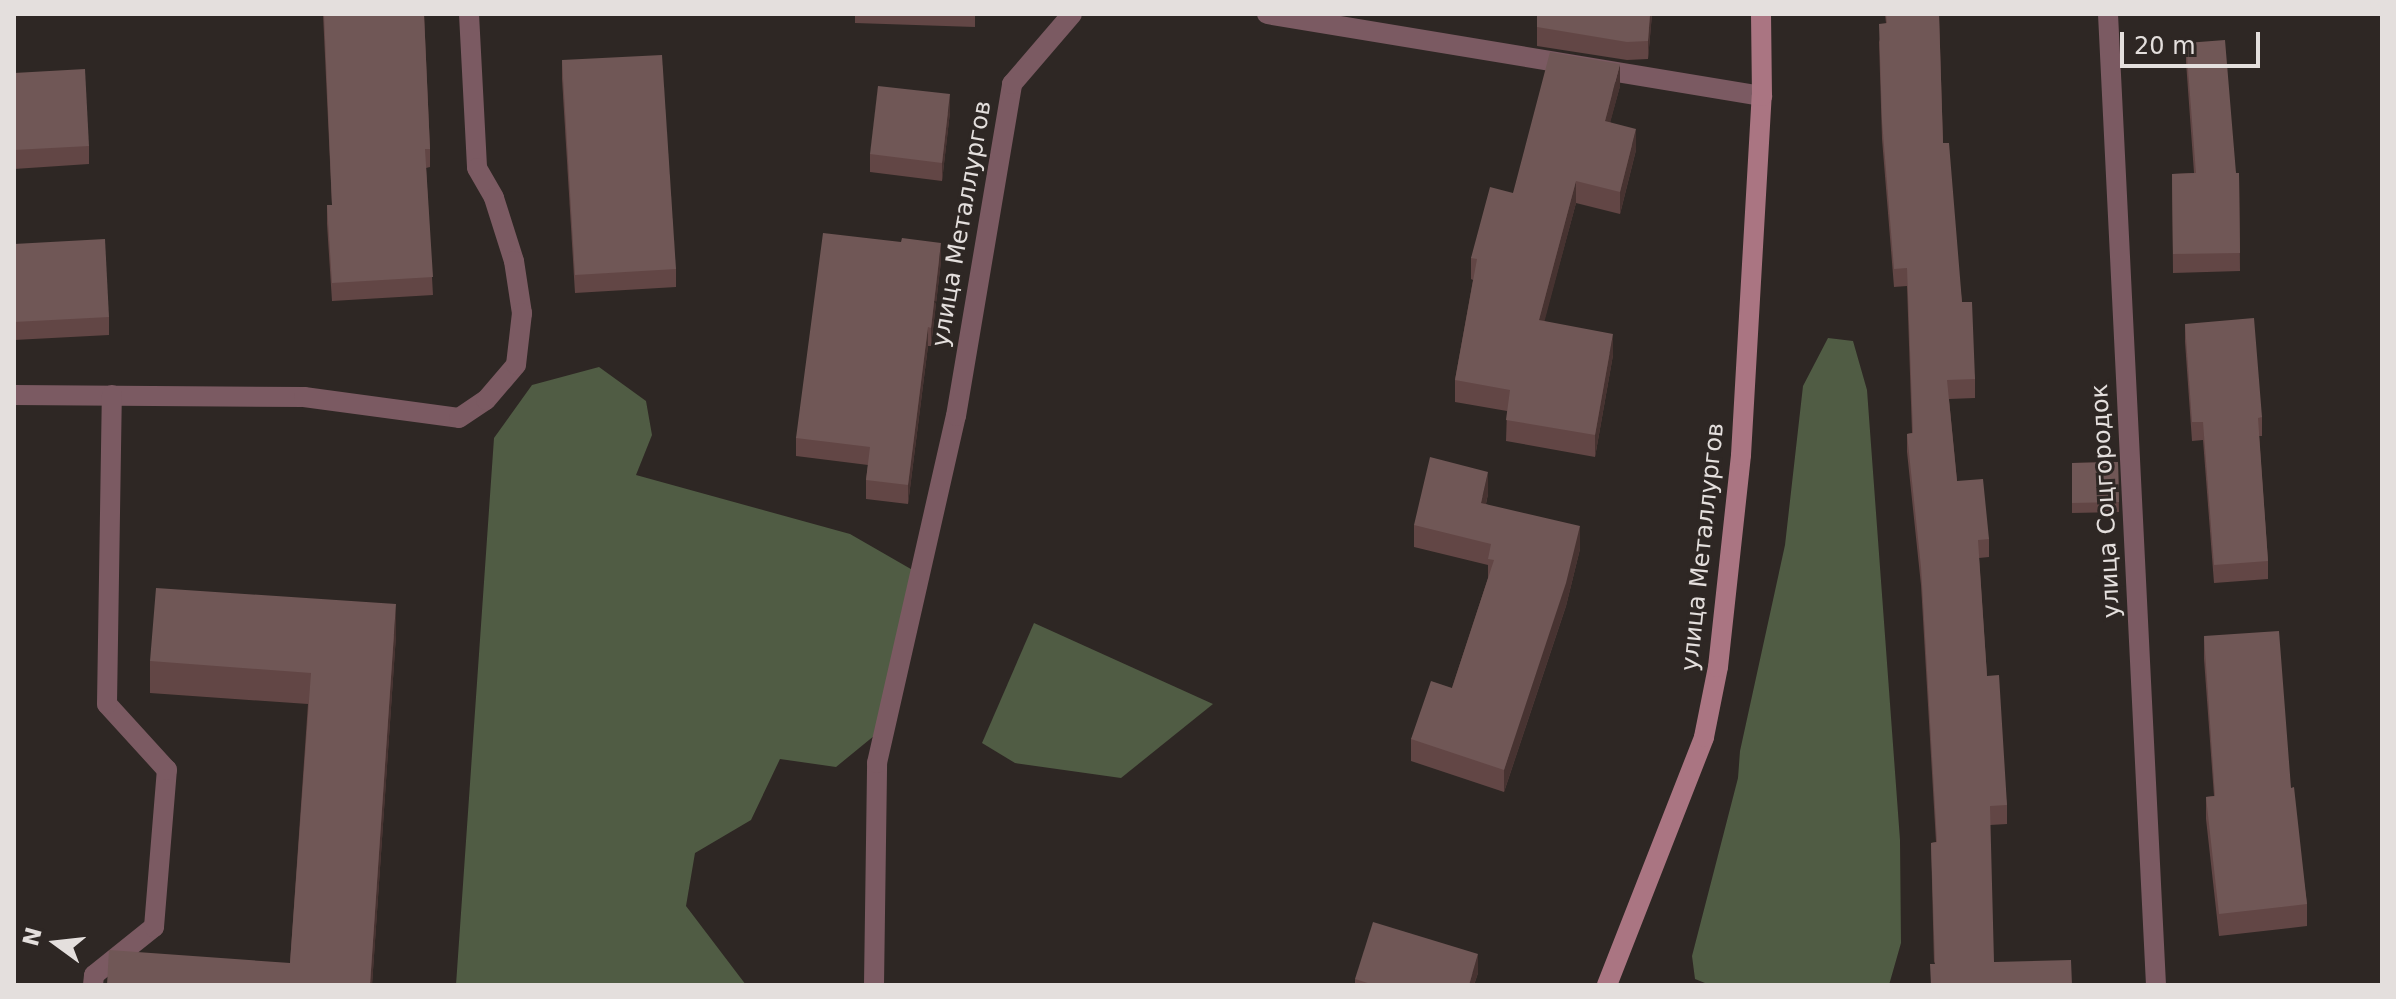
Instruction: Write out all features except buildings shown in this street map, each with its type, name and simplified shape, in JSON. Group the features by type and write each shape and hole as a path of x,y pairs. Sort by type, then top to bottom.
{"main road":[{"name":"улица Металлургов","path":"1607,985 1704,737 1718,667 1741,455 1762,96 1761,14"}],"street":[{"path":"14,395 304,397 459,418 486,400 516,365 522,313 514,261 494,198 477,168 469,14"},
{"name":"улица Металлургов","path":"874,985 877,763 956,416 1012,84 1072,14"},
{"path":"1267,14 1762,96"},
{"name":"улица Соцгородок","path":"2108,14 2156,985"},
{"path":"93,985 94,975 154,927 167,770 107,704 112,395"}],"green space":[{"path":"1828,338 1853,341 1867,390 1900,840 1901,943 1889,985 1710,985 1695,979 1692,956 1738,778 1740,751 1785,545 1803,386"},
{"path":"599,367 646,401 652,435 636,475 850,534 923,576 891,722 836,767 780,759 751,820 695,853 686,906 746,985 456,985 494,438 532,385"},
{"path":"1034,623 1213,704 1121,778 1015,763 982,743"}]}
